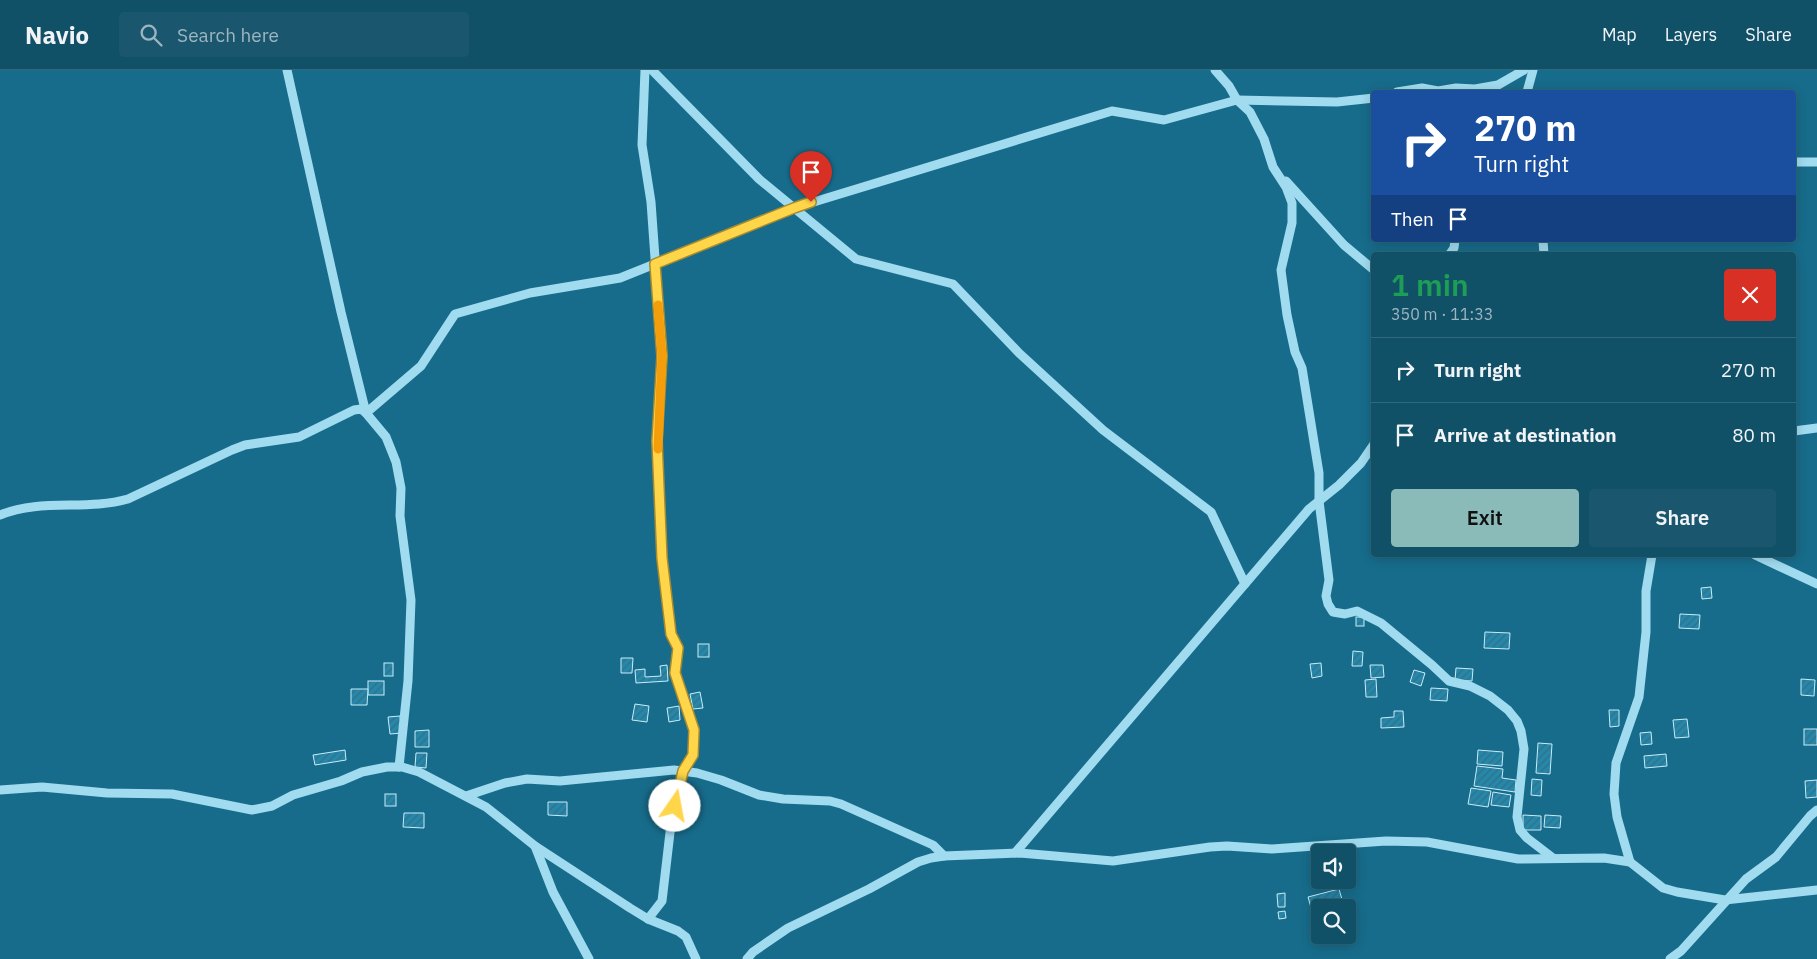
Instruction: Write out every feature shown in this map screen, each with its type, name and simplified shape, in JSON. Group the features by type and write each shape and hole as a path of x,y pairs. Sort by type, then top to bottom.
{"street":[{"path":"287,70 366,413 386,437 396,462 401,488 400,516 411,600 408,681 399,767"},
{"path":"644,70 642,145 651,202 662,356 657,441 662,558 671,634 678,648 675,673 694,730 693,755 683,771 671,824 662,900 648,919"},
{"path":"652,70 759,179 856,260 952,284 1019,354 1103,430 1211,512 1245,584"},
{"path":"1215,70 1229,86 1237,100 1250,112 1264,139 1273,167 1286,187 1292,203 1292,223 1289,241 1282,259 1282,282 1295,352 1302,368 1319,473 1319,501 1329,580 1326,596 1328,604 1333,612 1345,614 1357,611 1380,623 1449,681 1490,696 1508,710 1517,721 1524,749 1517,817 1520,830 1527,838 1553,858"},
{"path":"1447,90 1456,88 1475,89 1498,84 1524,70"},
{"path":"1527,90 1533,70"},
{"path":"1410,90 1422,88 1430,90"},
{"path":"366,413 421,366 456,314 530,293 620,278 794,208 1112,111 1164,120 1237,100 1337,102 1371,98"},
{"path":"1796,162 1817,162"},
{"path":"1273,167 1344,245 1371,268"},
{"path":"0,515 46,505 88,506 113,504 128,499 238,448 299,437 357,409 366,413"},
{"path":"1796,431 1817,428"},
{"path":"1015,854 1309,510 1339,485 1361,463 1371,448"},
{"path":"1630,862 1617,817 1614,794 1616,763 1639,697 1646,632 1646,591 1652,557"},
{"path":"1759,557 1817,584"},
{"path":"0,790 42,787 107,793 172,794 252,810 272,806 293,795 341,781 362,772 387,767 399,767 418,772 466,796 486,808 535,846 648,919 686,937 696,959"},
{"path":"466,796 505,783 526,779 560,781 674,770 683,771 721,780 759,795 783,799 830,801 841,804 933,845 944,856"},
{"path":"1670,959 1681,951 1724,900 1746,878 1776,858 1817,810"},
{"path":"747,959 753,952 788,928 869,889 918,862 944,856 1015,854 1113,861 1210,847 1227,846 1272,849 1386,841 1426,842 1518,859 1604,858 1630,862 1664,888 1724,900 1817,890"},
{"path":"535,846 553,892 589,959"}],"building":[{"path":"1711,587 1712,598 1702,599 1701,588"},
{"path":"1680,614 1700,615 1699,629 1679,628"},
{"path":"1356,617 1364,617 1364,626 1356,626"},
{"path":"1485,632 1510,633 1509,649 1484,648"},
{"path":"698,644 709,644 709,657 698,657"},
{"path":"1353,651 1363,652 1362,666 1352,666"},
{"path":"621,658 633,658 632,673 621,673"},
{"path":"384,663 393,663 393,676 384,676"},
{"path":"1321,663 1322,676 1312,678 1310,664"},
{"path":"667,665 668,681 636,683 635,670 645,669 645,677 661,676 660,666"},
{"path":"1370,665 1383,665 1384,677 1371,678"},
{"path":"1456,668 1473,669 1472,681 1455,680"},
{"path":"1414,670 1425,673 1421,686 1410,682"},
{"path":"1376,679 1377,697 1366,697 1365,680"},
{"path":"1801,679 1815,680 1814,696 1801,695"},
{"path":"368,681 384,681 384,695 368,695"},
{"path":"1431,688 1448,689 1447,701 1430,700"},
{"path":"351,689 368,689 367,705 351,705"},
{"path":"700,692 703,708 693,709 690,694"},
{"path":"635,704 649,706 647,722 632,720"},
{"path":"679,706 680,720 669,722 667,708"},
{"path":"1609,710 1619,710 1619,726 1610,727"},
{"path":"1394,711 1403,711 1404,727 1381,728 1381,718 1394,717"},
{"path":"400,716 402,733 390,734 388,717"},
{"path":"1687,719 1689,737 1675,738 1673,720"},
{"path":"1804,729 1817,729 1817,745 1804,745"},
{"path":"429,730 429,747 415,747 415,731"},
{"path":"1651,732 1652,744 1641,745 1640,733"},
{"path":"1538,743 1552,744 1550,774 1536,773"},
{"path":"345,750 346,760 315,765 313,755"},
{"path":"1478,750 1503,752 1502,766 1477,764"},
{"path":"416,753 427,753 426,768 415,767"},
{"path":"1666,754 1667,766 1645,768 1644,756"},
{"path":"1477,766 1503,769 1502,778 1516,780 1515,792 1474,786"},
{"path":"1532,779 1542,780 1541,796 1531,795"},
{"path":"1817,780 1817,797 1806,798 1805,781"},
{"path":"1471,788 1491,791 1488,807 1468,804"},
{"path":"1493,792 1511,795 1509,807 1491,805"},
{"path":"385,794 396,794 396,806 385,806"},
{"path":"548,802 567,802 567,816 548,815"},
{"path":"404,813 424,813 424,828 403,827"},
{"path":"1523,815 1541,816 1541,830 1523,830"},
{"path":"1545,815 1561,816 1560,828 1544,827"},
{"path":"1339,889 1342,899 1311,899 1311,908 1308,897"},
{"path":"1285,893 1285,907 1278,907 1277,894"},
{"path":"1285,911 1286,918 1279,919 1278,912"}],"slow traffic":[{"path":"658,305 662,356 658,449"}],"route":[{"path":"675,806 683,771 693,755 694,730 675,673 678,648 671,634 662,558 657,441 662,356 655,264 811,202"}]}
